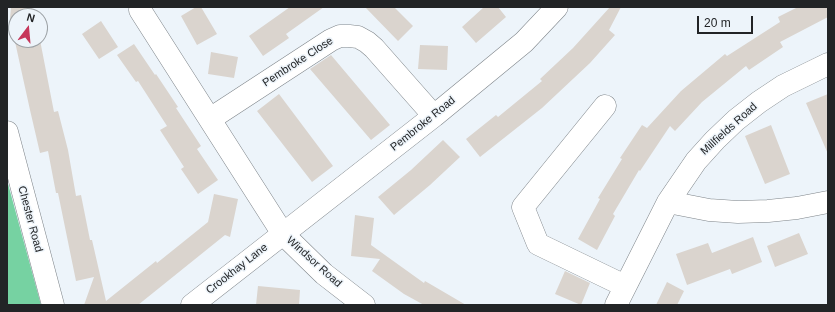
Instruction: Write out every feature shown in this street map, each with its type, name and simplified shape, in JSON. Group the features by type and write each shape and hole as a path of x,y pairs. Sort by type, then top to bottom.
{"street":[{"name":"Pembroke Road","path":"283,234 434,116 524,42 557,7"},
{"path":"140,10 283,234"},
{"name":"Pembroke Close","path":"210,120 330,40 340,36 349,36 363,40 374,48 434,116"},
{"name":"Millfields Road","path":"620,296 668,202 696,161 736,120 759,102 783,86 828,64"},
{"path":"605,106 523,207 538,244 620,296"},
{"name":"Chester Road","path":"7,132 53,305"},
{"path":"668,202 709,210 738,212 797,208 828,202"},
{"name":"Crookhay Lane","path":"192,305 283,234"},
{"name":"Windsor Road","path":"283,234 324,274 364,305"}],"green space":[{"path":"7,180 41,305 7,305"}],"building":[{"path":"32,7 32,8 11,8"},
{"path":"196,7 201,7 217,34 197,45 181,16"},
{"path":"290,7 324,7 286,34 289,38 263,56 249,36"},
{"path":"365,7 394,7 413,26 398,41"},
{"path":"484,7 498,7 506,17 476,43 462,27"},
{"path":"610,7 621,7 609,30 615,35 590,63 542,108 480,157 466,139 496,115 498,117 542,81 540,79 573,48"},
{"path":"798,7 828,7 828,17 780,42 783,47 749,70 746,66 702,102 675,131 670,126 640,171 639,170 613,214 615,216 597,250 578,239 600,199 598,198 622,159 620,158 642,125 647,128 681,91 725,54 727,56 780,22 778,17"},
{"path":"101,21 118,47 99,59 82,34"},
{"path":"134,44 178,107 176,108 201,146 197,149 218,180 198,194 181,169 184,167 160,130 167,126 138,81 136,82 117,55"},
{"path":"420,45 448,46 447,70 418,69"},
{"path":"16,48 42,48 54,112 58,111 68,150 76,196 81,195 90,240 92,240 106,301 208,222 214,194 238,199 230,237 225,235 138,305 84,305 94,277 76,281 48,151 40,153"},
{"path":"211,52 238,57 234,78 208,74"},
{"path":"331,55 390,125 371,140 310,69"},
{"path":"279,94 333,166 312,182 257,111"},
{"path":"828,94 828,154 806,103"},
{"path":"771,125 790,174 765,184 745,136"},
{"path":"443,140 460,157 430,185 394,215 378,197 411,170"},
{"path":"355,215 374,218 371,245 424,283 425,281 466,305 424,305 404,294 372,271 380,259 351,256"},
{"path":"799,233 808,254 775,267 767,246"},
{"path":"753,237 762,262 732,274 730,269 687,285 676,254 708,243 712,253"},
{"path":"565,271 590,283 581,305 555,294"},
{"path":"667,282 684,291 677,305 656,305"},
{"path":"258,286 300,290 299,305 256,305"}]}
